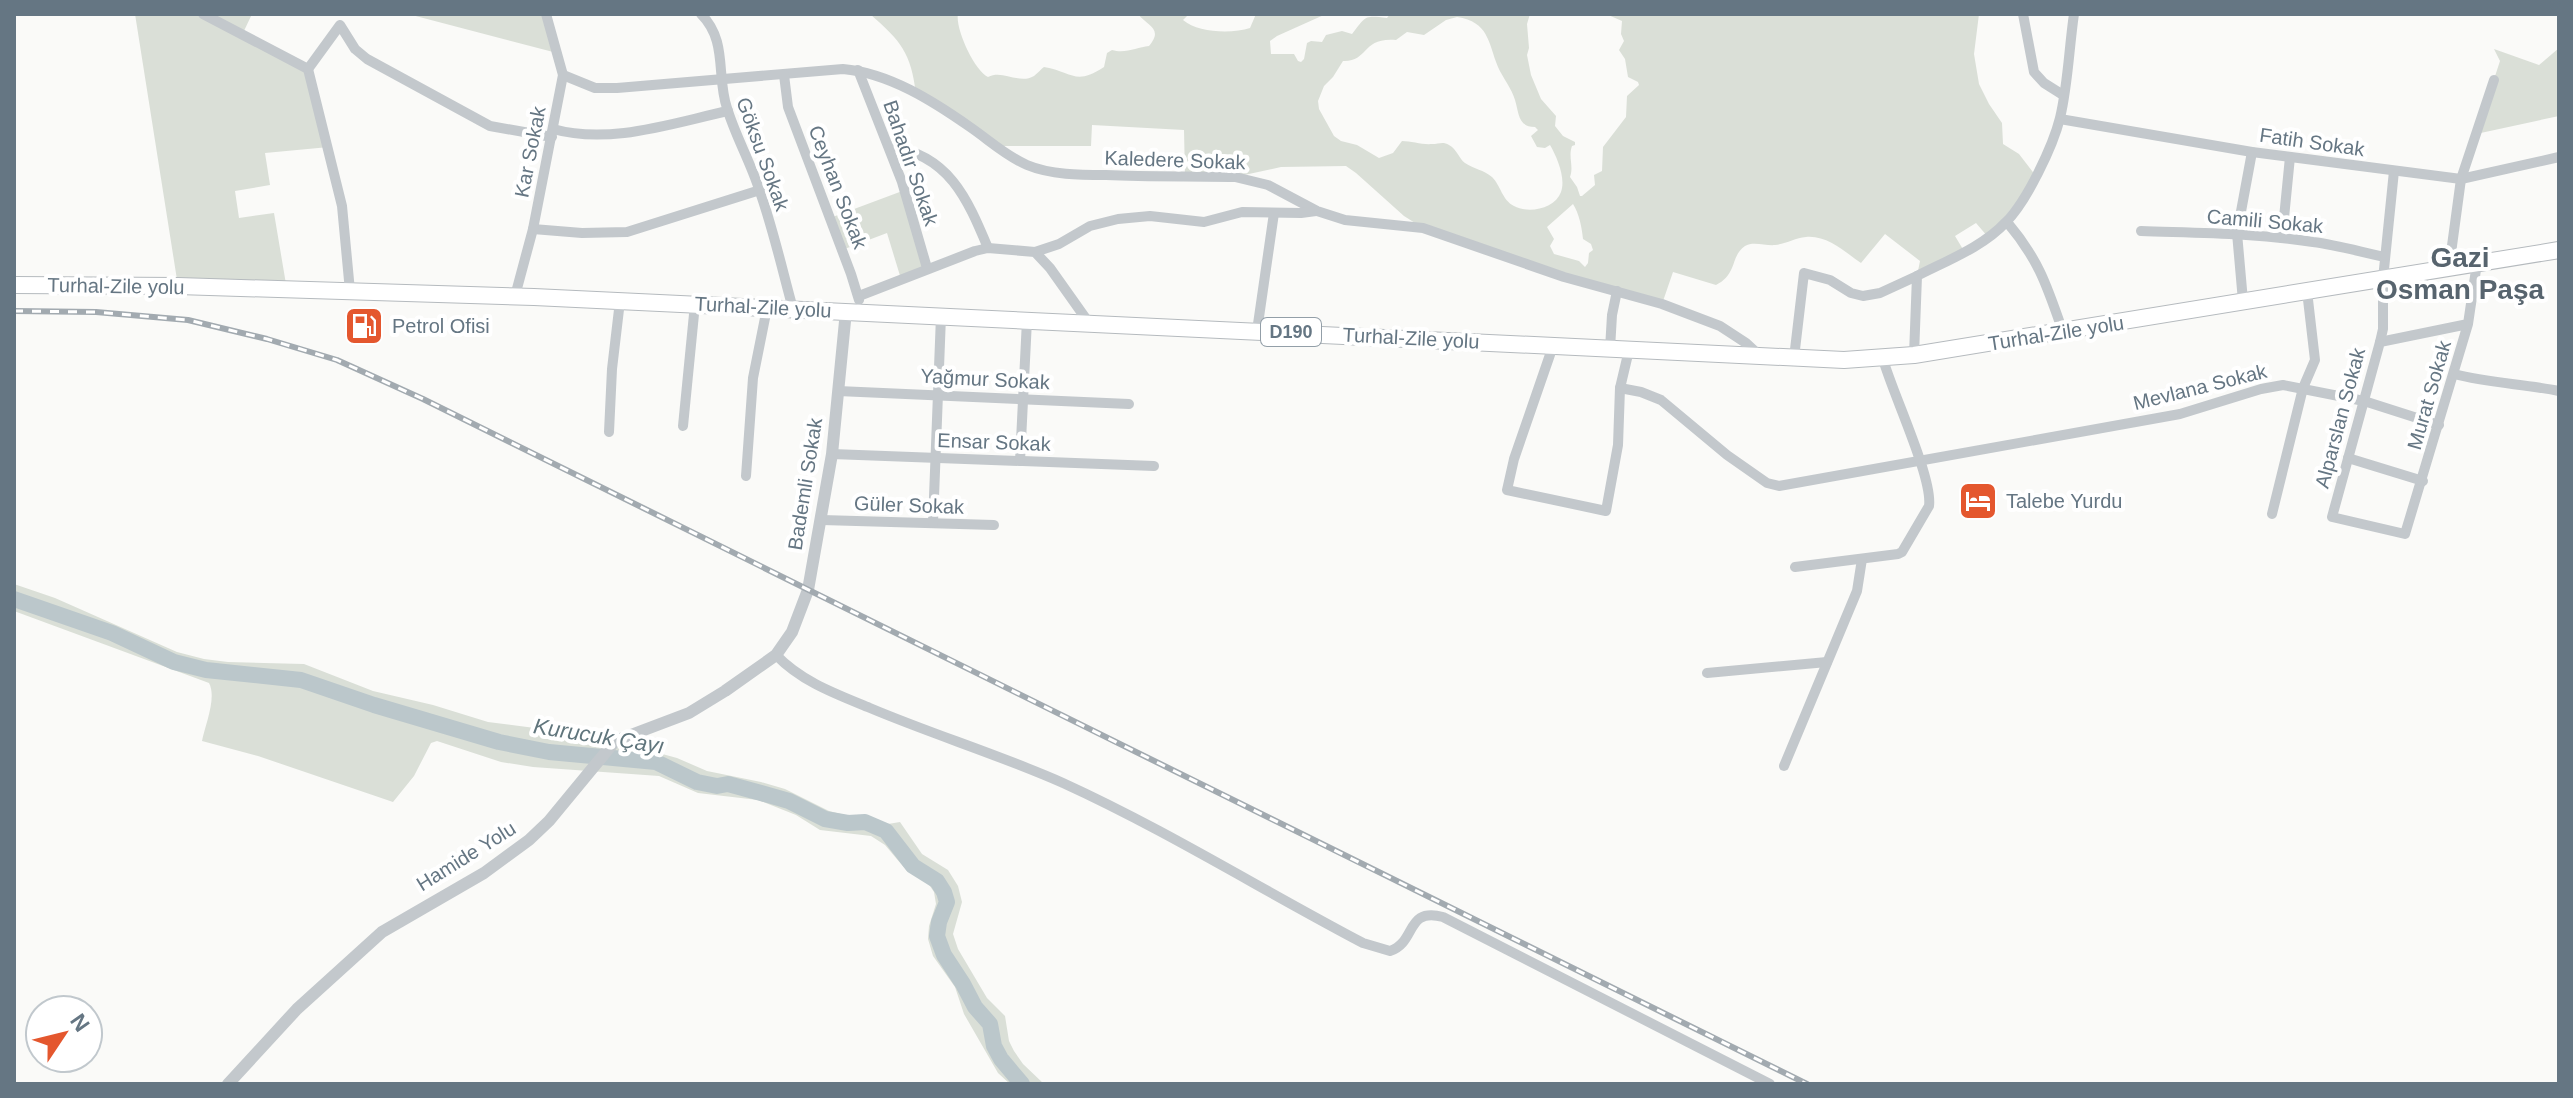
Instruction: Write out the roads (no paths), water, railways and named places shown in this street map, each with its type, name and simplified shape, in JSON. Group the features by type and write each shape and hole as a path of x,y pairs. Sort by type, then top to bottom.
{"main road":[{"name":"Turhal-Zile yolu","path":"14,285 515,296 793,309 854,306 941,316 1761,357 1883,359 2559,250"}],"street":[{"path":"203,14 308,69 342,206 350,291"},
{"name":"Kar Sokak","path":"515,296 533,229 563,75 546,14"},
{"name":"Göksu Sokak","path":"701,14 717,37 728,111 760,190 793,309"},
{"path":"2023,14 2034,72 2044,83 2063,95"},
{"path":"1794,358 1804,273 1818,275 1863,296 1892,288 1917,276 1973,246 2007,222 2032,184 2060,119 2074,14"},
{"path":"308,69 340,25 355,49 367,59 490,126 552,133 621,133 728,111"},
{"name":"Kaledere Sokak","path":"563,75 595,88 858,70 891,81 926,100 1029,166 1077,174 1235,177 1268,185 1317,211 1361,223 1423,228 1564,277 1698,316 1720,326 1761,357"},
{"name":"Bahadır Sokak","path":"858,70 905,190 927,268"},
{"name":"Ceyhan Sokak","path":"784,75 788,107 854,306"},
{"path":"2449,268 2461,179 2494,80"},
{"name":"Fatih Sokak","path":"2060,119 2252,152 2461,179 2559,157"},
{"path":"889,146 919,154 946,174 970,206 988,248"},
{"path":"2243,301 2237,233 2252,152"},
{"path":"2282,238 2290,157"},
{"path":"2380,342 2394,171"},
{"path":"533,229 582,233 627,232 760,190"},
{"path":"854,306 927,268 988,248 1035,252 1059,244 1090,226 1118,219 1150,216 1204,222 1233,213 1317,211"},
{"path":"1257,331 1274,213"},
{"path":"2007,222 2044,276 2063,332"},
{"name":"Camili Sokak","path":"2141,231 2237,233 2316,242 2385,257"},
{"path":"1035,252 1089,323"},
{"name":"Murat Sokak","path":"2405,534 2468,324 2477,263"},
{"path":"1914,355 1917,276"},
{"path":"1610,349 1617,291"},
{"path":"2272,514 2303,388 2315,360 2307,291"},
{"path":"609,432 620,301"},
{"path":"683,426 695,304"},
{"name":"Bademli Sokak","path":"776,655 792,632 805,600 822,520 838,391 854,306"},
{"path":"746,476 753,378 767,308"},
{"path":"933,523 941,316"},
{"path":"1020,461 1027,320"},
{"name":"Alparslan Sokak","path":"2405,534 2332,517 2380,342 2468,324"},
{"path":"1553,346 1518,447 1507,490 1606,511 1618,445 1620,388 1629,350"},
{"path":"1795,567 1891,556 1902,552 1927,509 1930,497 1883,359"},
{"path":"2454,374 2559,391"},
{"name":"Mevlana Sokak","path":"1620,388 1652,395 1670,406 1727,455 1774,485 1788,485 2180,414 2271,387 2291,385 2364,401 2439,425"},
{"name":"Yağmur Sokak","path":"838,391 1129,404"},
{"name":"Ensar Sokak","path":"832,454 1154,466"},
{"path":"2348,458 2423,481"},
{"name":"Güler Sokak","path":"822,520 994,525"},
{"path":"1784,766 1857,591 1862,559"},
{"path":"776,655 817,686 1064,784 1194,849 1363,943 1390,951 1403,945 1414,922 1422,915 1430,913 1443,917 1770,1084"},
{"name":"Hamide Yolu","path":"228,1084 297,1009 362,949 398,921 484,873 529,840 549,821 607,749 622,738 689,713 776,655"},
{"path":"1707,673 1827,662"}],"waterway":[{"name":"Kurucuk Çayı","path":"14,599 112,633 174,662 206,670 301,680 499,742 549,752 656,762 697,782 717,786 728,784 789,801 825,819 865,822 886,831 913,866 937,881 944,892 947,902 937,936 944,955 975,1007 990,1024 994,1046 1001,1059 1022,1084"}],"railway":[{"path":"14,311 96,312 188,320 337,360 423,399 1807,1084"}],"place":[{"name":"Petrol Ofisi","path":"364,326"},
{"name":"Talebe Yurdu","path":"1978,501"}],"district":[{"name":"Gazi Osman Paşa","path":"2460,273"}]}
